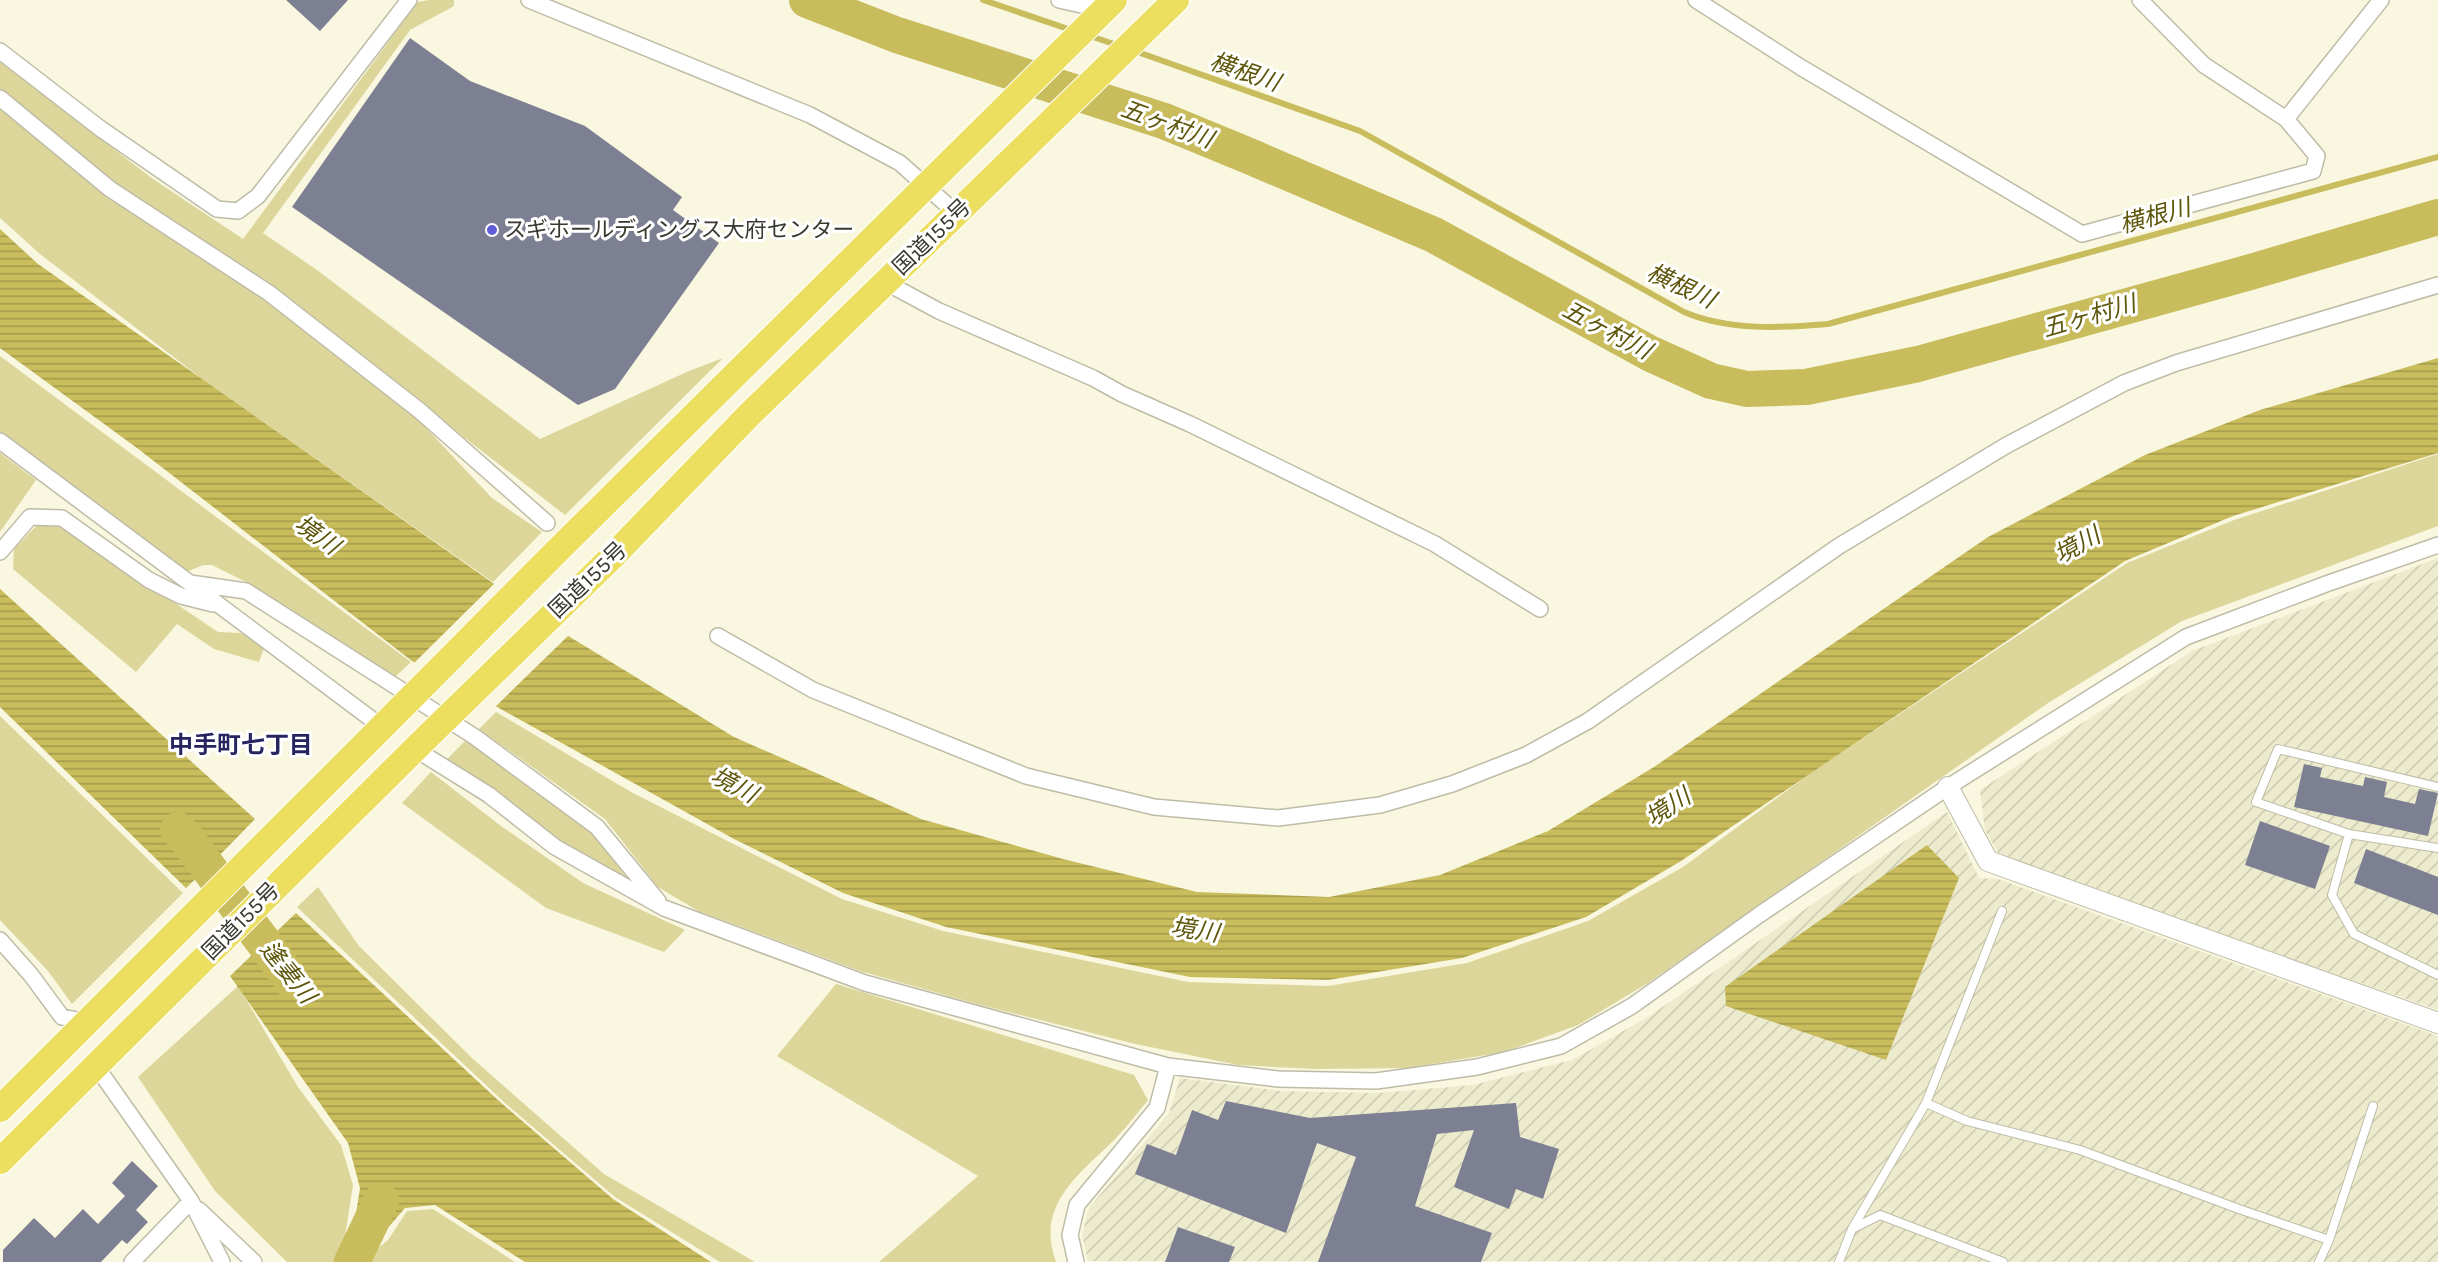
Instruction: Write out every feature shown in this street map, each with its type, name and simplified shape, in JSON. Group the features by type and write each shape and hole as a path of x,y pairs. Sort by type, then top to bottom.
{"highway":[{"name":"国道155号","path":"0,1161 415,748 613,556 749,415 1176,0"},
{"name":"国道155号","path":"0,1109 1105,9"}],"street":[{"path":"0,51 101,129 217,209 238,212 258,196 409,0"},
{"path":"529,0 810,115 900,163 956,213"},
{"path":"1059,0 1105,9"},
{"path":"1696,0 1802,68 2082,234 2313,171 2317,156 2286,119 2204,64 2140,0"},
{"path":"2286,119 2381,0"},
{"path":"0,98 110,189 288,308 420,411 547,523"},
{"path":"885,282 939,311 1093,378 1122,394 1190,424 1435,544 1540,609"},
{"path":"718,636 813,690 1026,776 1154,807 1278,818 1380,805 1452,784 1526,755 1588,721 1839,546 2007,445 2124,383 2176,363 2438,285"},
{"path":"0,441 383,726"},
{"path":"0,552 30,517 62,518 149,580 181,596 219,605"},
{"path":"415,748 489,795 555,847 664,908 866,983 1168,1066 1278,1079 1376,1081 1477,1067 1561,1046 1632,1006 1759,915 1948,787 2186,637 2438,545"},
{"path":"189,583 246,591 475,737 597,826 664,908"},
{"path":"1948,787 1988,861 2438,1023"},
{"path":"0,940 31,975 62,1017 88,1022"},
{"path":"103,1059 190,1201 222,1262"},
{"path":"1076,1262 1070,1235 1077,1205 1157,1108 1168,1066"},
{"path":"132,1262 190,1201"},
{"path":"190,1201 254,1262"}],"lane":[{"path":"2438,787 2278,749 2256,802 2349,834 2438,848"},
{"path":"2349,834 2332,895 2354,934 2438,975"},
{"path":"1839,1262 1852,1228 1926,1103 2002,911"},
{"path":"1926,1103 1967,1121 2080,1150 2329,1240"},
{"path":"2319,1262 2329,1240 2373,1106"},
{"path":"1852,1228 1880,1215 2003,1262"}],"shaded area":[{"path":"454,0 454,6 410,30 263,233 317,270 540,439 689,371 723,358 565,515 274,291 112,184 0,91 0,62 153,179 243,239 418,2"},
{"path":"0,104 266,299 412,413 492,498 542,532 493,582 206,382 40,254 0,218"},
{"path":"0,356 411,662 394,678 252,585 212,565 203,565 184,573 0,432"},
{"path":"0,453 36,480 0,532"},
{"path":"2438,454 2438,526 2182,621 2048,703 1648,983 1578,1025 1504,1052 1408,1068 1316,1069 1238,1065 1131,1043 977,1004 860,971 698,911 658,887 605,819 479,729 496,712 631,792 842,899 943,931 1188,982 1328,986 1467,963 1588,921 1683,867 1811,773 2127,563 2234,520"},
{"path":"37,525 62,527 218,632 241,633 264,648 259,662 214,649 177,624 136,672 13,569 14,549"},
{"path":"2438,558 2438,1010 2000,856 1985,830 1980,790 2192,651"},
{"path":"0,716 183,893 72,1004 48,971 0,920"},
{"path":"466,740 592,833 627,878 622,882 553,842 446,760"},
{"path":"431,772 501,826 583,883 685,930 664,952 546,908 402,803"},
{"path":"1947,812 1979,878 1998,879 2438,1036 2438,1262 1088,1261 1082,1235 1089,1208 1169,1113 1180,1078 1281,1091 1378,1093 1473,1085 1572,1060 1648,1017"},
{"path":"318,887 359,946 473,1059 604,1174 755,1262 720,1262 615,1197 506,1104 297,907"},
{"path":"836,984 1134,1075 1148,1100 1064,1192 1051,1223 1051,1242 1056,1262 879,1262 978,1176 777,1056"},
{"path":"238,986 298,1087 341,1145 353,1185 341,1262 287,1262 215,1191 138,1077"},
{"path":"433,1209 515,1262 361,1262 388,1240 407,1211"}],"water":[{"name":"境川","path":"0,229 38,264 570,637 734,737 921,819 1063,859 1197,892 1329,897 1440,875 1548,831 1654,767 1988,537 2145,455 2260,410 2438,358 2438,453 2233,516 2125,561 1681,861 1586,917 1462,958 1328,980 1190,977 946,927 843,893 734,839 412,661 137,448 0,348"},
{"path":"0,589 255,819 187,889 0,707"},
{"path":"1927,845 1959,878 1886,1060 1726,1006 1725,987"},
{"path":"296,913 499,1101 613,1199 711,1262 525,1262 435,1205 405,1208 368,1251 352,1240 360,1188 348,1143 230,976"}],"pier":[{"path":"496,582 570,634 494,708 412,665"},
{"path":"258,818 189,891 184,890"}],"building":[{"path":"286,0 348,0 320,31"},
{"path":"410,38 470,81 585,126 682,197 673,210 719,243 615,389 578,405 292,207"},
{"path":"2304,764 2322,768 2320,777 2363,786 2365,777 2387,782 2384,797 2415,804 2419,789 2438,793 2428,836 2294,807"},
{"path":"2260,821 2330,846 2315,889 2245,865"},
{"path":"2366,849 2438,877 2438,915 2354,883"},
{"path":"1226,1101 1310,1118 1516,1103 1520,1137 1559,1149 1543,1199 1516,1189 1509,1209 1454,1187 1474,1130 1437,1134 1415,1206 1492,1233 1481,1262 1318,1262 1356,1157 1317,1143 1286,1233 1135,1174 1147,1144 1176,1155 1192,1110 1218,1120"},
{"path":"132,1161 158,1186 136,1210 148,1222 127,1244 122,1240 101,1262 3,1262 3,1250 34,1218 55,1238 83,1209 98,1224 125,1196 112,1183"},
{"path":"1178,1227 1235,1247 1229,1262 1165,1262"}],"waterway":[{"name":"五ヶ村川","path":"807,0 897,35 1164,121 1249,156 1434,235 1651,354 1711,381 1747,389 1806,387 1918,364 2247,273 2438,217"},
{"name":"横根川","path":"983,0 1074,31"},
{"name":"横根川","path":"1087,35 1120,46"},
{"name":"横根川","path":"1132,50 1360,131 1684,312 1719,322 1755,327 1828,324 2438,157"},
{"name":"逢妻川","path":"178,830 293,982"},
{"path":"352,1262 381,1201"}],"place":[{"name":"スギホールディングス大府センター","path":"492,230"}],"district":[{"name":"中手町七丁目","path":"241,745"}]}
